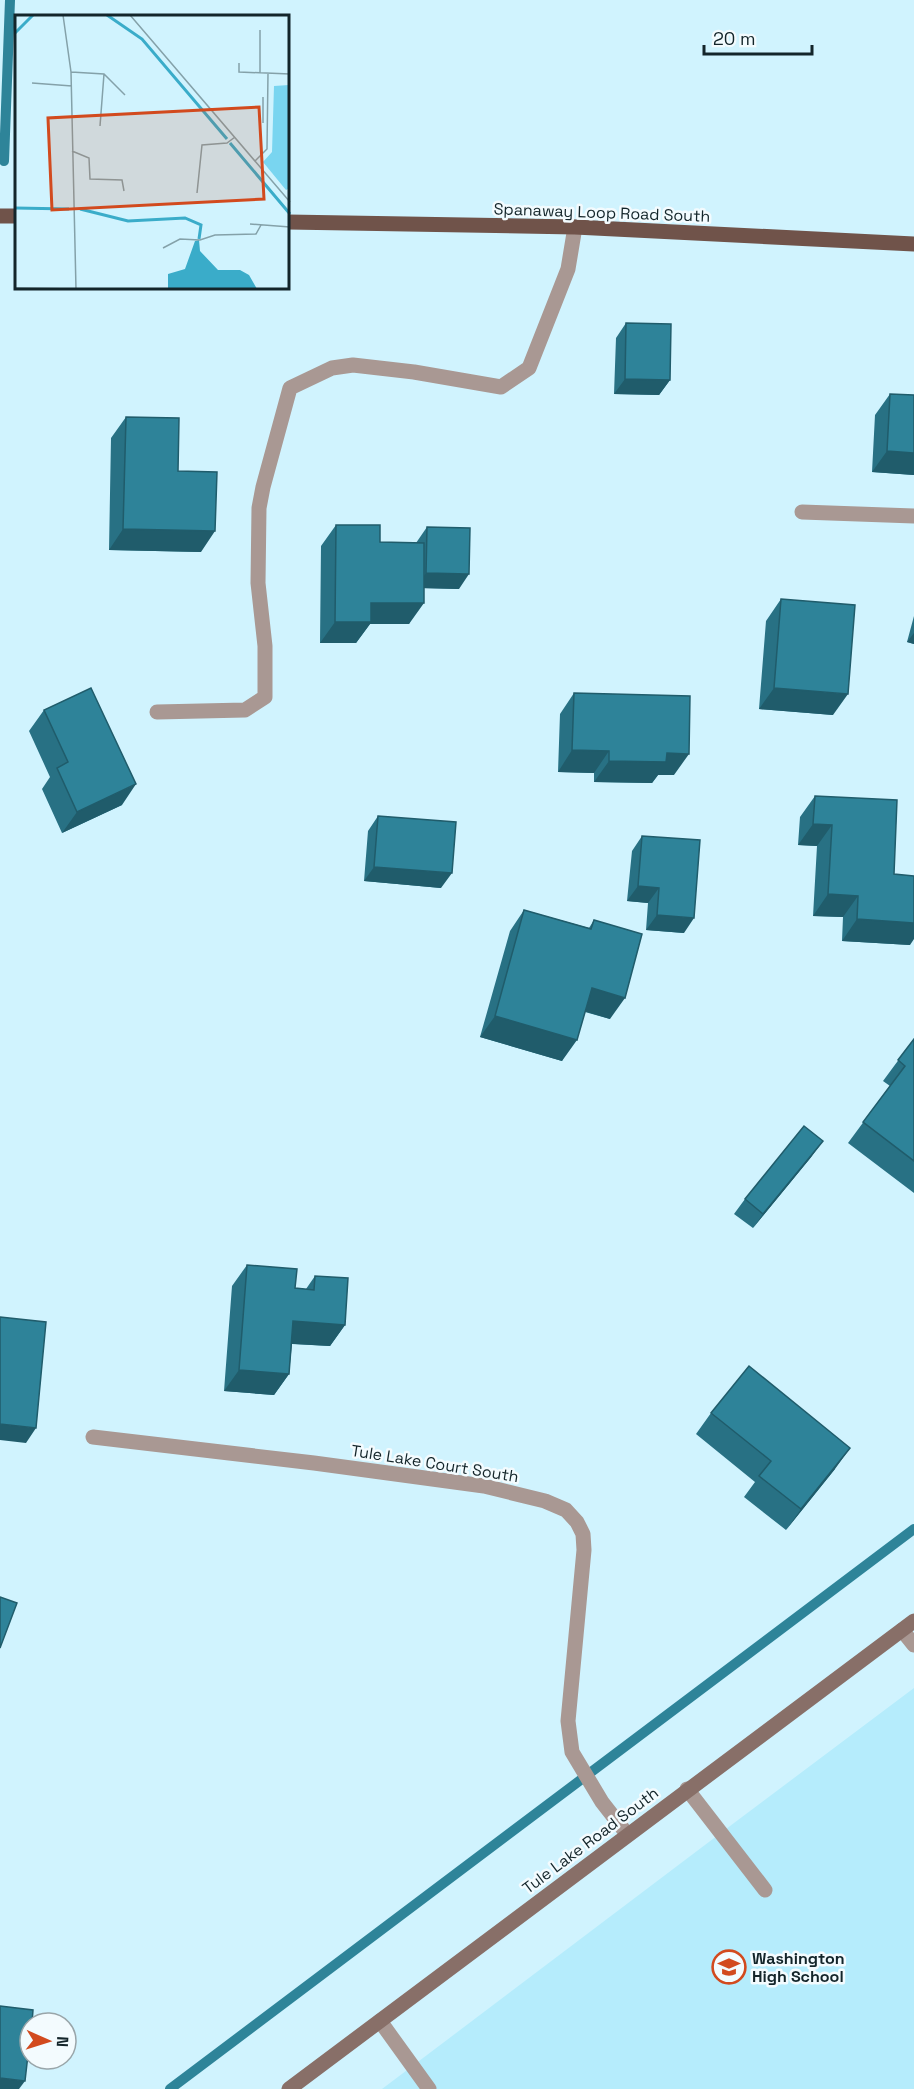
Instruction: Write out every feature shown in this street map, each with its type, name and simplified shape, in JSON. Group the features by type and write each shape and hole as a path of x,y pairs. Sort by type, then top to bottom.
{"main road":[{"name":"Spanaway Loop Road South","path":"290,222 575,228 914,244"}],"street":[{"path":"157,712 245,710 265,697 265,646 258,583 260,508 263,487 290,388 332,368 353,365 414,372 501,387 529,368 568,269 575,228"},
{"path":"802,512 914,516"},
{"name":"Tule Lake Court South","path":"93,1437 302,1461 484,1486 545,1501 566,1510 577,1522 583,1534 584,1550 568,1721 572,1752 602,1802 627,1834"},
{"path":"908,1626 914,1645"},
{"name":"Tule Lake Road South","path":"289,2089 687,1789 908,1626"},
{"path":"687,1789 765,1890"},
{"path":"380,2021 429,2089"}],"shaded area":[{"name":"Washington High School","path":"914,1688 914,2089 382,2089 738,1820"}],"building":[{"path":"626,323 671,324 670,380 625,379"},
{"path":"890,394 914,395 914,453 887,451"},
{"path":"126,417 179,418 178,471 217,472 215,531 123,529"},
{"path":"336,525 380,525 380,542 424,543 424,603 371,603 371,622 335,622"},
{"path":"427,527 470,528 469,574 426,573"},
{"path":"781,599 855,605 848,694 774,688"},
{"path":"91,688 136,784 77,812 57,768 68,762 44,710"},
{"path":"574,693 690,696 689,754 667,753 666,762 609,761 609,751 572,750"},
{"path":"815,796 897,800 894,874 914,876 914,923 857,919 858,896 828,894 832,825 813,824"},
{"path":"378,816 456,822 452,873 374,867"},
{"path":"642,836 700,840 694,918 657,915 659,888 638,886"},
{"path":"524,910 591,929 594,920 642,934 625,998 592,988 577,1040 495,1016"},
{"path":"914,1039 914,1161 863,1122 905,1066 898,1060"},
{"path":"804,1126 823,1141 763,1214 745,1199"},
{"path":"247,1265 297,1269 295,1288 314,1290 315,1276 348,1278 345,1325 293,1321 289,1374 239,1370"},
{"path":"0,1317 46,1322 36,1428 0,1424"},
{"path":"749,1366 850,1448 801,1509 759,1476 771,1461 711,1413"},
{"path":"0,1597 17,1603 0,1648"},
{"path":"0,2006 33,2010 18,2011 18,2071 26,2071 25,2081 0,2078"}],"waterway":[{"path":"4,161 10,0"},
{"path":"170,2089 914,1529"}],"place":[{"name":"Washington High School","path":"729,1967"}]}
